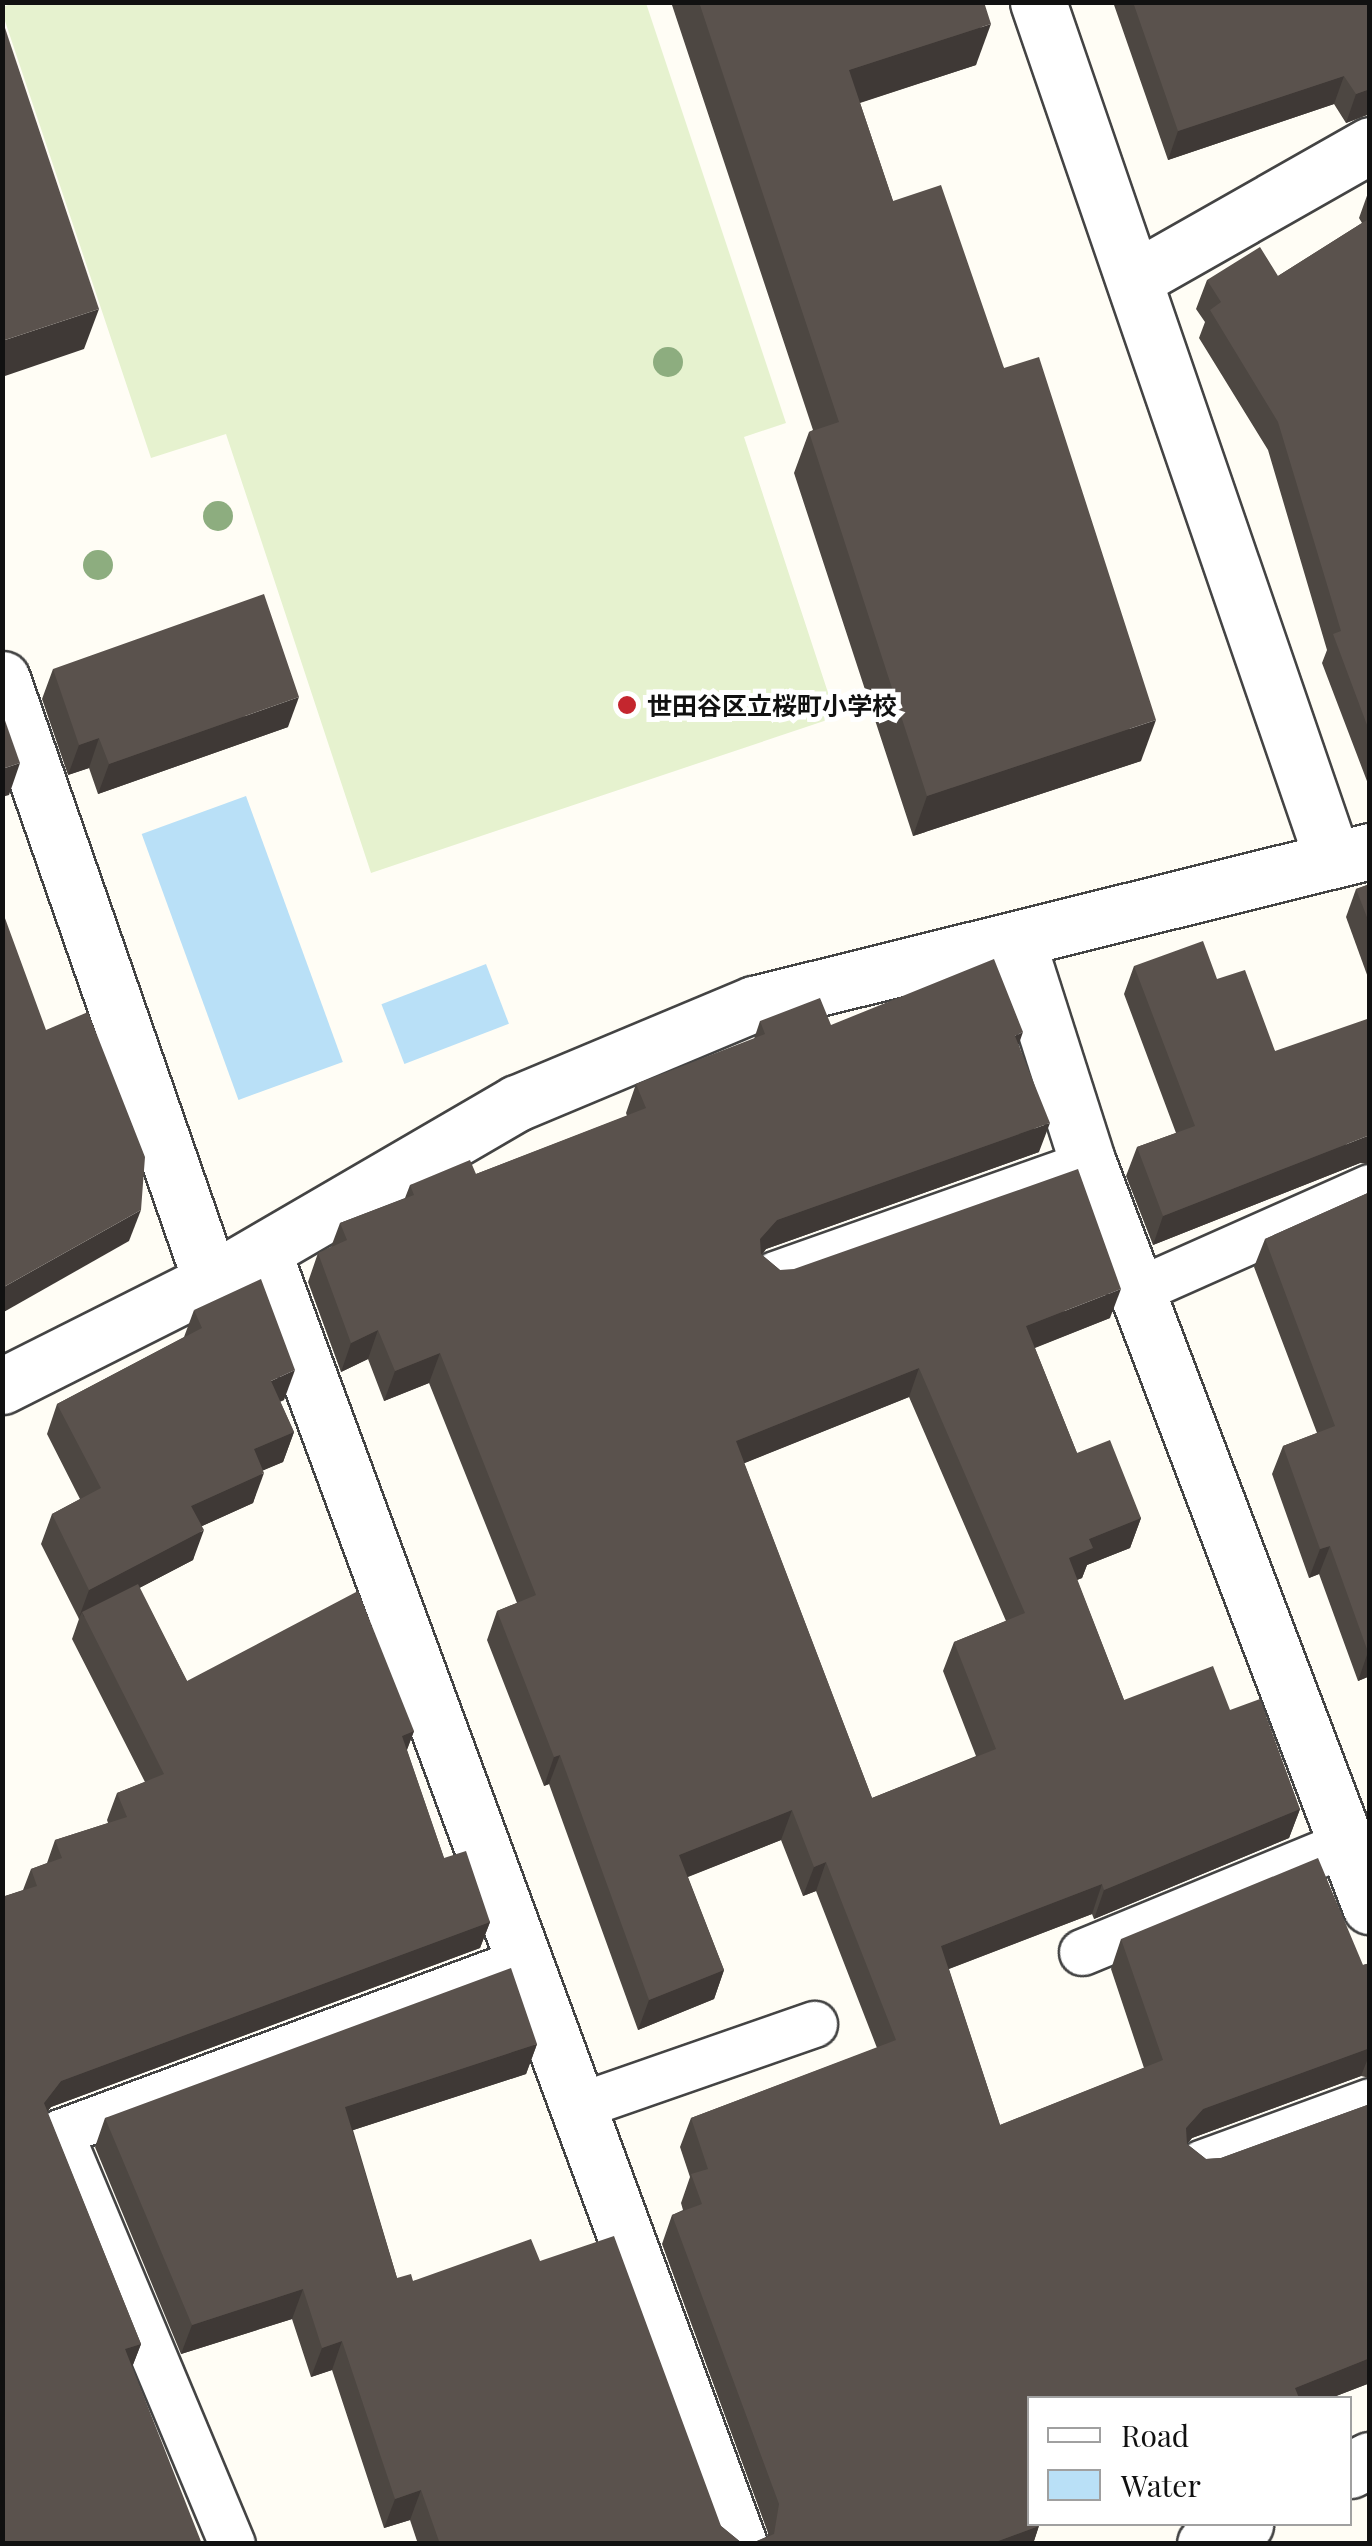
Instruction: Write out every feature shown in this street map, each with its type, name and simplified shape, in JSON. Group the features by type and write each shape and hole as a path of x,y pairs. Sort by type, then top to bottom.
{"street":[{"path":"2,1386 211,1281 518,1103 754,1004 1351,854 1038,2"},
{"path":"1138,277 1370,145"},
{"path":"2,679 211,1281"},
{"path":"1017,941 1088,1163 1360,1870"},
{"path":"263,1252 739,2544"},
{"path":"1205,2544 1240,2526"}],"lane":[{"path":"776,1274 1088,1163"},
{"path":"1136,1290 1370,1187"},
{"path":"1082,1952 1360,1870"},
{"path":"232,2544 60,2132 524,1960"},
{"path":"578,2106 814,2024"},
{"path":"1201,2163 1370,2101"}],"green space":[{"path":"16,2 646,3 786,423 744,437 836,717 371,873 226,434 151,458 3,15 3,7"}],"water":[{"path":"246,796 343,1062 238,1100 142,834"},
{"path":"486,964 509,1024 404,1064 381,1004"}],"building":[{"path":"699,2 984,2 991,24 849,70 893,201 941,185 1004,368 1039,357 1156,720 927,796 809,432 839,422"},
{"path":"1133,2 1370,2 1370,89 1356,94 1344,76 1178,131"},
{"path":"2,19 99,309 2,341"},
{"path":"1370,218 1370,733 1333,634 1341,631 1278,422 1210,310 1221,302 1207,280 1260,247 1278,276"},
{"path":"264,594 299,697 109,764 99,738 79,745 53,669"},
{"path":"2,712 20,763 2,769"},
{"path":"1370,884 1370,925 1356,889"},
{"path":"2,910 46,1030 88,1012 145,1157 141,1210 2,1288"},
{"path":"1203,941 1217,979 1245,970 1275,1051 1370,1018 1370,1135 1163,1216 1137,1147 1195,1126 1134,966"},
{"path":"994,959 1023,1032 1015,1036 1050,1123 777,1220 760,1239 761,1254 780,1270 794,1269 1078,1169 1121,1289 1026,1326 1077,1453 1110,1440 1141,1518 1089,1539 1093,1548 1069,1558 1124,1700 1213,1666 1230,1710 1260,1699 1300,1809 1104,1890 1102,1884 941,1946 1000,2125 1163,2060 1121,1939 1318,1858 1363,1965 1370,1963 1370,2048 1203,2109 1186,2128 1187,2144 1206,2159 1221,2158 1370,2104 1370,2358 1295,2388 1298,2396 1027,2396 1027,2526 1039,2526 990,2544 750,2544 774,2534 779,2504 672,2215 702,2204 691,2174 708,2169 691,2118 896,2040 826,1862 814,1867 792,1810 679,1855 724,1970 649,2000 560,1755 554,1757 497,1611 536,1595 440,1353 395,1371 378,1330 351,1343 318,1253 347,1240 340,1223 414,1195 410,1185 470,1160 476,1174 646,1108 636,1084 765,1034 760,1021 820,998 831,1025","holes":["919,1368 1025,1613 954,1642 996,1749 872,1798 736,1441"]},
{"path":"1370,1192 1368,1652 1330,1546 1320,1549 1283,1446 1335,1426 1265,1239"},
{"path":"261,1279 295,1370 271,1381 294,1432 254,1449 264,1473 191,1506 204,1530 89,1590 52,1514 101,1488 57,1404 202,1328 194,1310"},
{"path":"138,1584 187,1681 358,1591 414,1731 402,1736 444,1858 466,1851 490,1922 61,2081 44,2103 141,2344 125,2349 202,2544 2,2544 2,1897 37,1886 31,1869 62,1858 55,1840 127,1817 117,1793 164,1774 82,1612"},
{"path":"511,1968 537,2044 345,2107 397,2278 411,2274 413,2281 531,2239 540,2261 614,2236 721,2526 743,2544 440,2544 421,2490 395,2499 342,2341 322,2348 303,2289 192,2325 105,2118"}],"place":[{"name":"世田谷区立桜町小学校","path":"627,705"}]}
